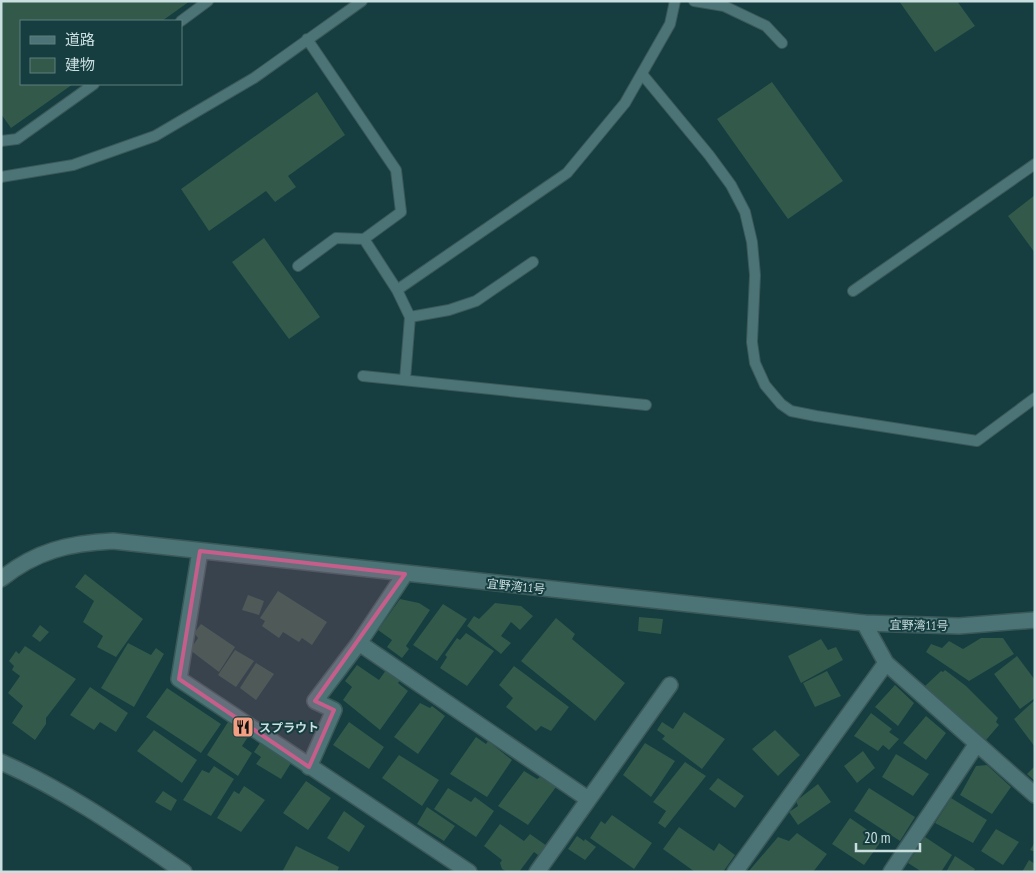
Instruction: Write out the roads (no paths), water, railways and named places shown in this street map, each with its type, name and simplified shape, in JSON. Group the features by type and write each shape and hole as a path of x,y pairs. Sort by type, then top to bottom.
{"street":[{"name":"宜野湾11号","path":"3,577 36,556 71,545 113,541 864,623 959,626 1035,620"},
{"path":"200,551 179,679 469,872"},
{"path":"309,767 334,710 315,701 359,643 405,574"},
{"path":"864,623 886,664 1035,795"},
{"path":"359,643 588,799"},
{"path":"735,872 886,664"},
{"path":"537,872 670,685"},
{"path":"895,870 976,745"},
{"path":"1,762 27,774 99,814 184,872"}],"lane":[{"path":"182,20 208,1"},
{"path":"1,177 74,165 155,136 254,78 362,1"},
{"path":"397,290 567,173 625,102 670,24 675,1"},
{"path":"694,1 724,6 766,26 782,43"},
{"path":"298,266 336,238 364,240 402,212 396,170 307,40"},
{"path":"642,74 709,155 731,185 745,212 753,250 752,342 755,363 765,385 781,404 791,411 816,416 977,441 1035,398"},
{"path":"1,141 17,140 93,85"},
{"path":"853,290 1035,164"},
{"path":"364,240 397,290 410,317 405,380"},
{"path":"410,317 449,310 476,302 533,262"},
{"path":"363,376 646,405"}],"place":[{"name":"スプラウト","path":"243,727"}]}
